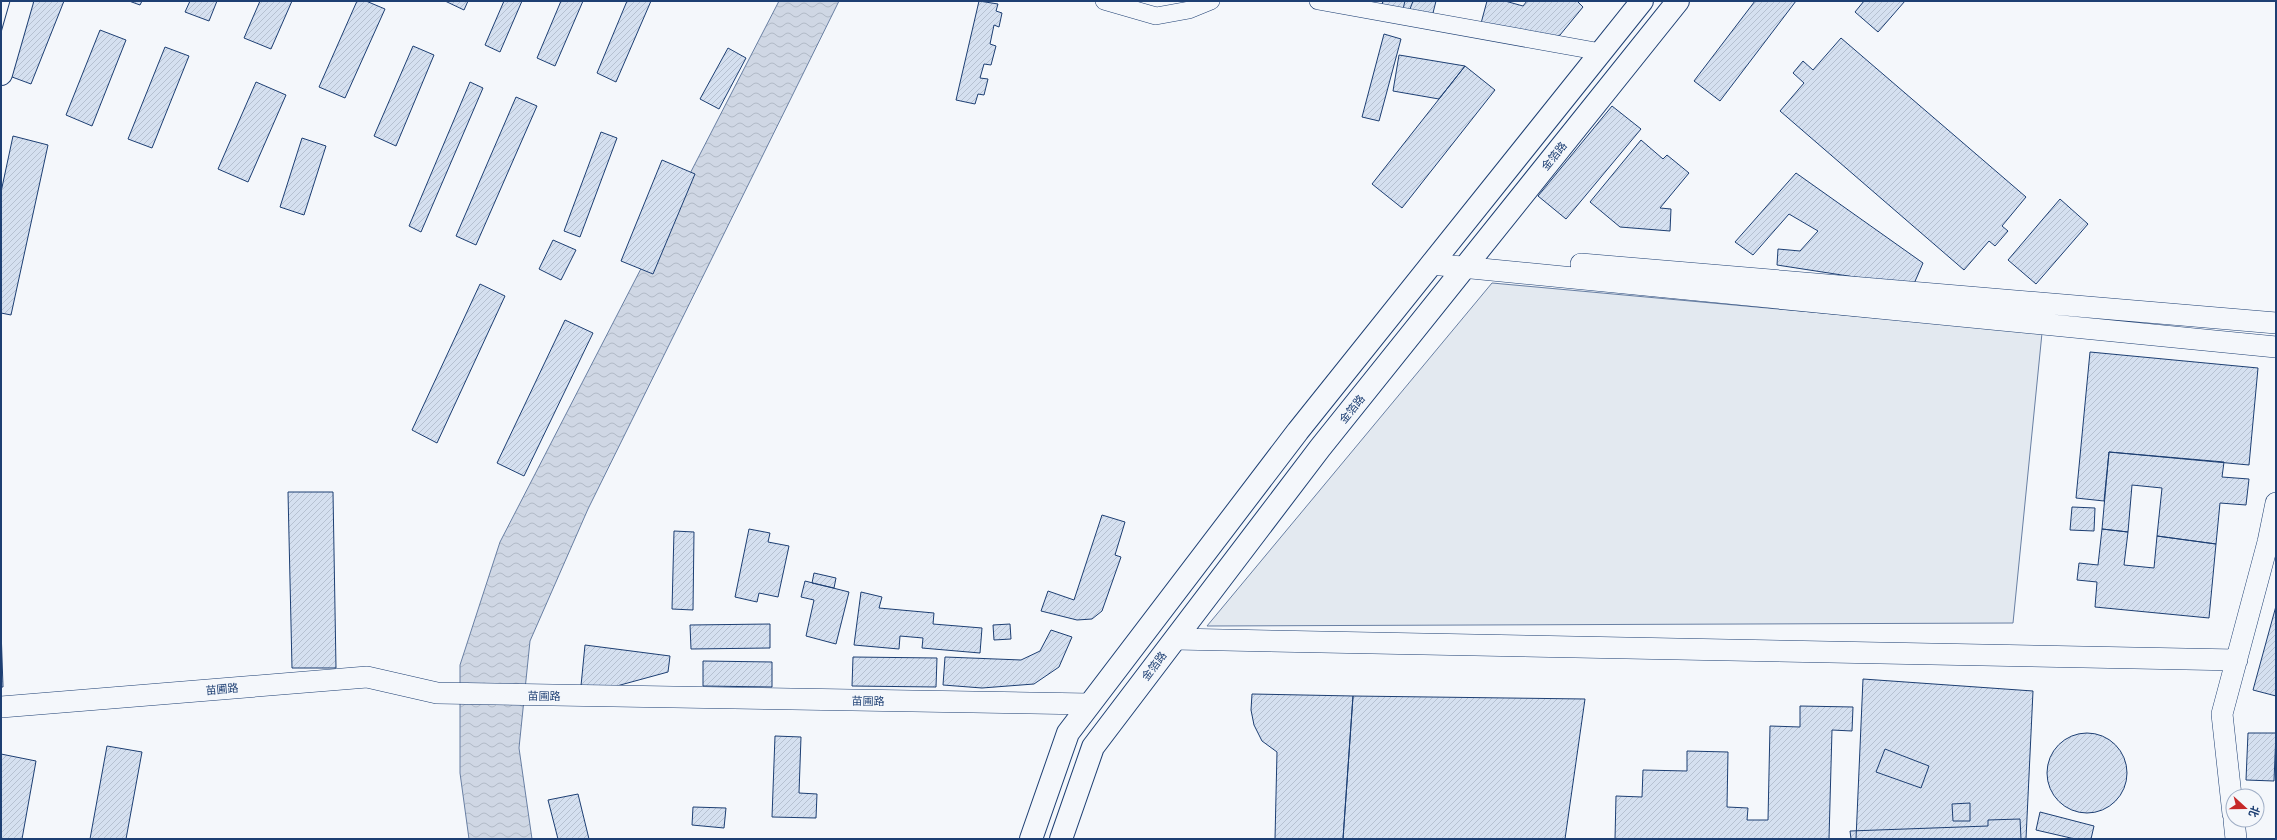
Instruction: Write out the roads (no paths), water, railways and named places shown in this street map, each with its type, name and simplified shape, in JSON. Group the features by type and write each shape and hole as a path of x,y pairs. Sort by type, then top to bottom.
{"main road":[{"path":"1,74 22,1"},
{"path":"1031,839 1068,733 1298,430 1642,1"},
{"name":"金箔路","path":"1061,839 1093,747 1320,448 1678,1"}],"street":[{"path":"1104,1 1156,16 1189,10 1211,1"},
{"path":"1318,1 1601,52"},
{"path":"1436,258 2276,323"},
{"path":"1470,261 2276,347"},
{"path":"2230,788 2222,714 2276,503"},
{"path":"1175,639 2237,660"},
{"name":"苗圃路","path":"1,706 367,677 437,693 530,696 1090,704"},
{"path":"2235,828 2236,839"}],"water":[{"path":"779,1 839,1 588,509 530,641 519,748 532,839 469,839 460,773 460,665 500,542"}]}
